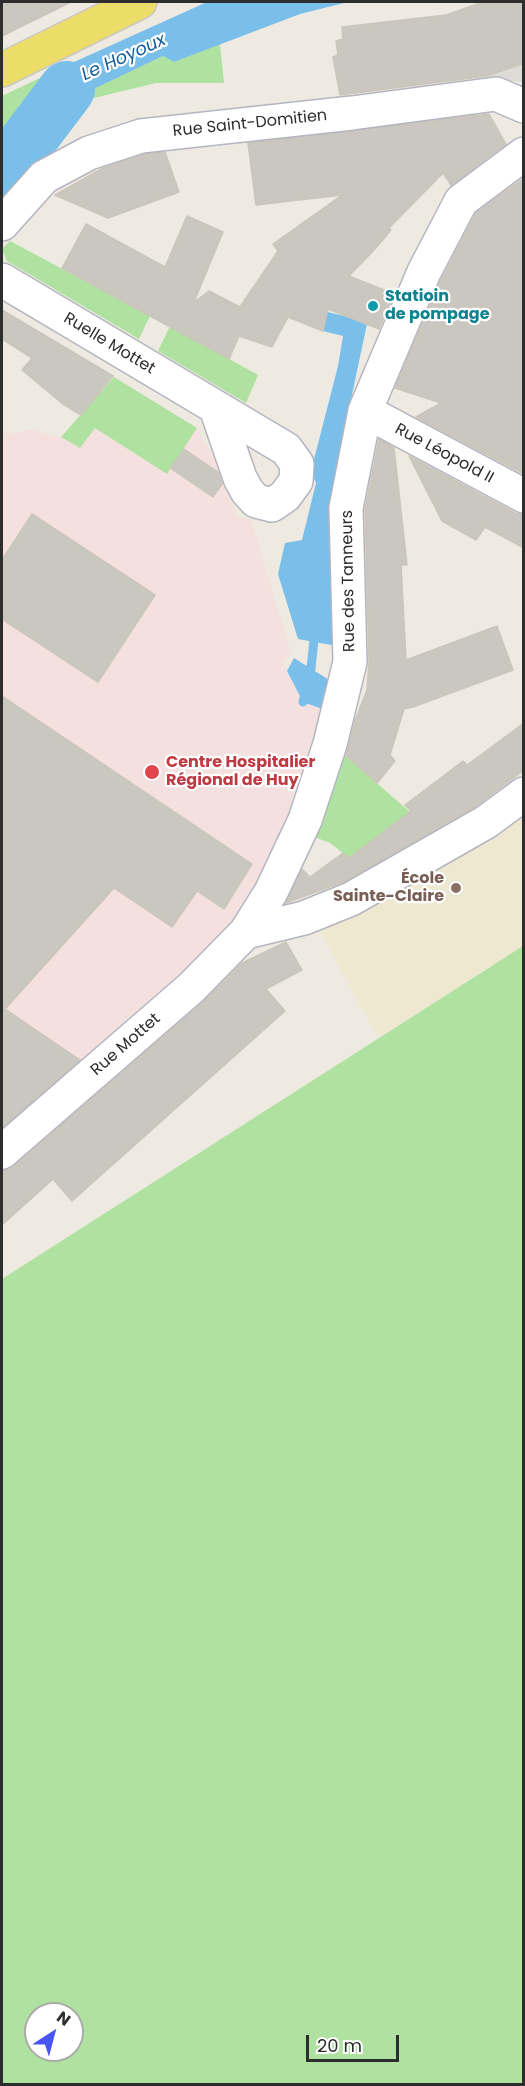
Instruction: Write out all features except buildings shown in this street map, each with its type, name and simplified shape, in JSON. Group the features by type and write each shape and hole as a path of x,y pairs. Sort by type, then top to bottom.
{"main road":[{"path":"2,70 140,2"}],"street":[{"name":"Rue Saint-Domitien","path":"2,224 44,177 89,153 141,136 352,113 496,94 524,106"},
{"name":"Rue des Tanneurs","path":"246,932 271,892 305,820 330,744 350,662 346,508 365,411 424,272 461,201 524,154"},
{"name":"Ruelle Mottet","path":"2,280 216,408"},
{"name":"Rue Léopold II","path":"365,411 524,496"},
{"path":"246,932 304,918 351,899 486,822 524,794"},
{"name":"Rue Mottet","path":"2,1152 191,988 246,932"}],"shaded area":[{"path":"523,63 523,82 489,84 487,76"},
{"name":"Centre Hospitalier Régional de Huy","path":"114,377 197,428 226,478 237,518 251,519 290,650 283,664 303,702 325,710 281,834 245,908 195,962 136,1011 2,1131 2,430 6,434 33,430 61,437"},
{"name":"École Sainte-Claire","path":"523,807 523,1017 491,966 378,1038 318,927"}],"green space":[{"path":"220,44 224,83 156,83 73,103 87,91 163,56 174,62"},
{"path":"63,67 8,146 2,143 2,96"},
{"path":"10,241 150,316 139,339 7,261 2,249"},
{"path":"170,326 258,375 246,403 158,351"},
{"path":"114,377 197,428 167,474 95,428 80,448 61,437"},
{"path":"341,752 410,812 349,858 330,843 312,836"},
{"path":"523,946 523,2084 2,2084 2,1279"}],"water":[{"path":"207,2 348,2 300,14 174,62 163,56 87,92 73,103 32,155 8,146 63,67"},
{"path":"3,154 27,162 2,195 2,157"},
{"path":"327,312 367,324 347,418 337,646 298,639 278,574 285,543 302,540 316,483 311,471 338,366 343,336 323,331"},
{"path":"294,658 334,683 325,710 303,702 287,671"}],"waterway":[{"name":"Le Hoyoux","path":"2,175 67,89"},
{"path":"303,702 311,668 315,631"}],"place":[{"name":"Statioin de pompage","path":"373,306"},
{"name":"Centre Hospitalier Régional de Huy","path":"152,772"},
{"name":"École Sainte-Claire","path":"456,888"}]}
